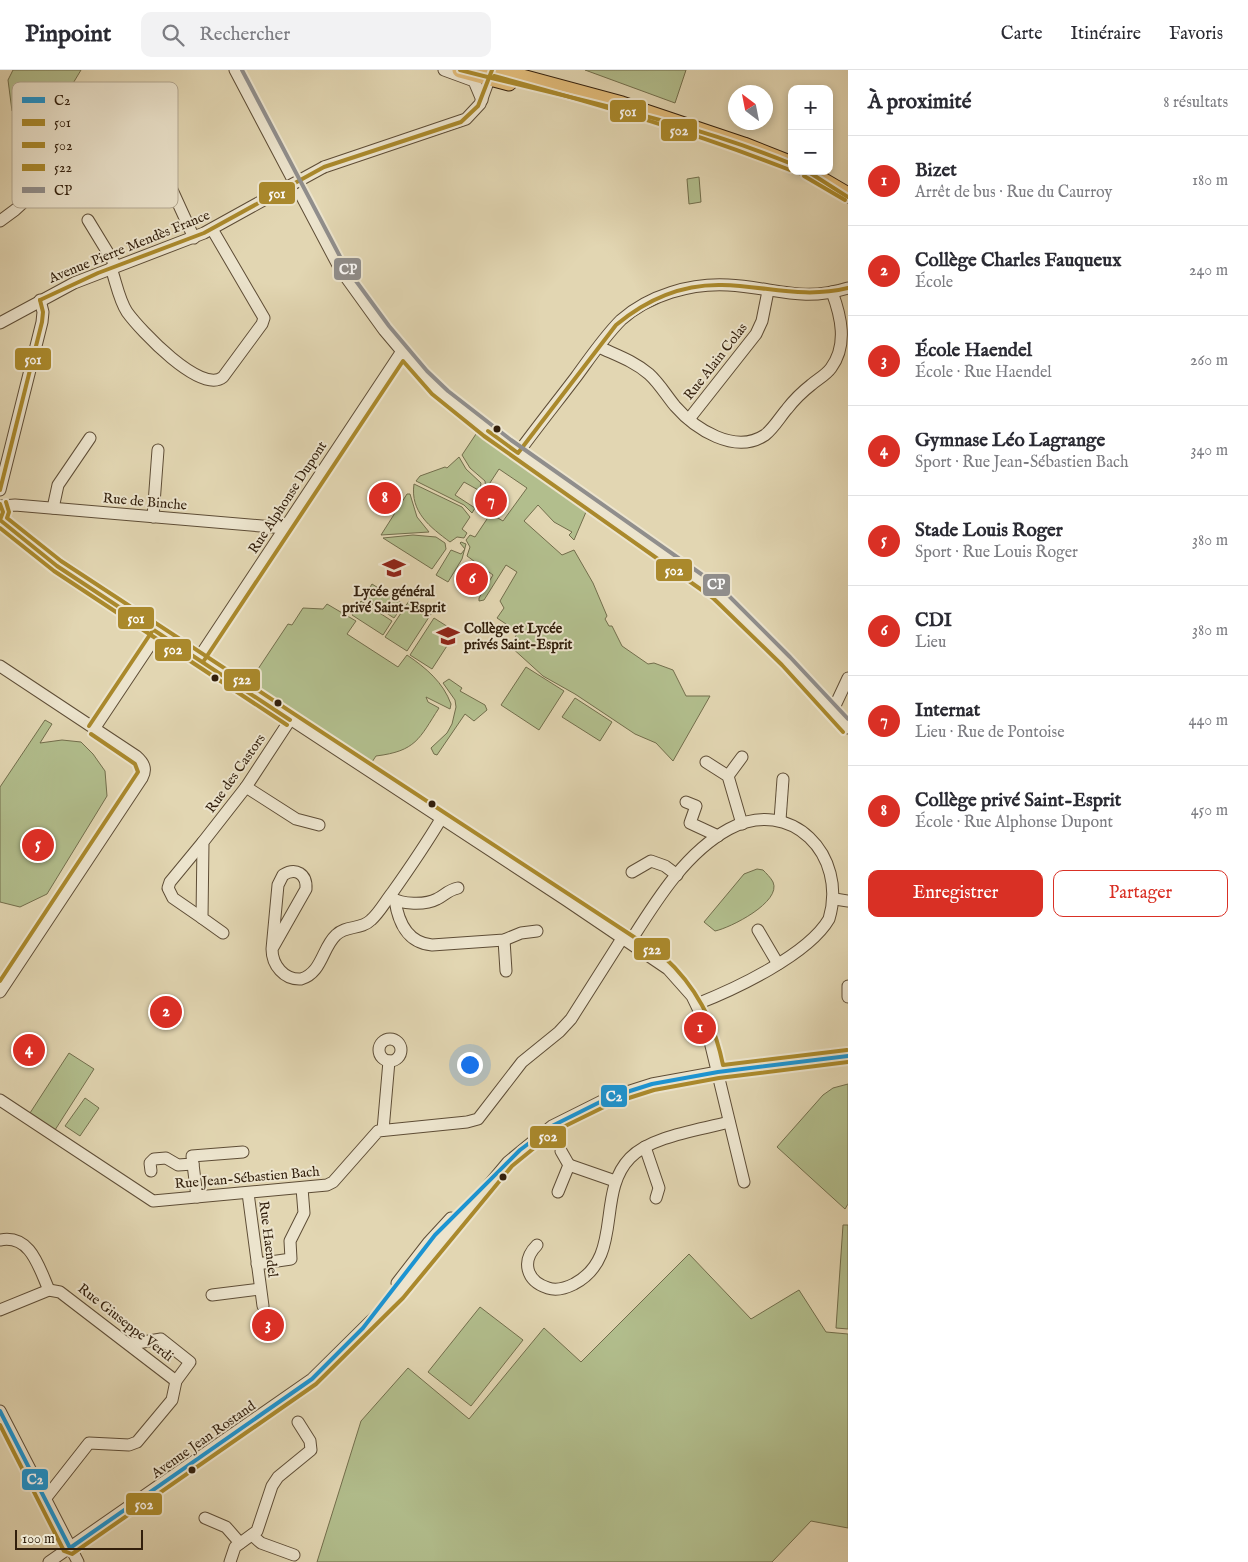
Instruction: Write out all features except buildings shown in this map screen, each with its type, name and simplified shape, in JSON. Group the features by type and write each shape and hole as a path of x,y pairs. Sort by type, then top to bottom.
{"main road":[{"path":"460,70 493,73 676,123 744,145 788,162"},
{"path":"814,175 846,195"}],"street":[{"path":"235,70 335,261 360,298 402,351 439,392 518,453 710,587 764,638 848,728"},
{"path":"444,70 474,80 482,100"},
{"name":"Avenue Pierre Mendès France","path":"0,323 40,300 114,267 194,238 324,167 454,125 470,116 482,100 493,73"},
{"path":"178,204 194,238"},
{"path":"0,221 17,208"},
{"path":"88,220 114,267 125,309 148,338 195,375 207,381 217,381 228,370 262,324 264,318 212,229"},
{"path":"518,453 599,347 628,315 671,293 695,287 722,285 799,295 832,292 848,288"},
{"name":"Rue Alain Colas","path":"690,419 761,326 768,291"},
{"path":"599,347 643,370 690,419 713,435 736,442 754,440 770,430 795,400 830,370 835,362 842,342 842,326 832,292"},
{"path":"0,490 42,322 43,312 40,300"},
{"name":"Rue Alphonse Dupont","path":"198,659 402,351"},
{"path":"53,508 58,485 90,438"},
{"path":"153,517 158,450"},
{"path":"1,505 3,515 0,520 53,563 626,940 672,973 697,1004 710,1037 744,1182"},
{"name":"Rue de Binche","path":"1,505 285,528"},
{"path":"94,729 158,633"},
{"path":"0,666 139,759 144,766 145,774 0,992"},
{"path":"833,710 848,678"},
{"name":"Rue des Castors","path":"223,932 173,898 168,888 170,882 246,786 290,720"},
{"path":"728,776 742,757"},
{"path":"706,762 728,776 742,824"},
{"path":"780,820 783,779"},
{"path":"246,786 296,819 319,825"},
{"path":"686,802 696,806 690,823 718,836"},
{"path":"272,949 306,889 305,879 298,872 286,873 280,881 272,949 273,958 279,970 289,977 301,979 314,971 334,936 344,928 362,925 370,921 392,898 441,819"},
{"path":"389,1061 383,1130 467,1122 478,1119 522,1062 559,1032 571,1019 626,940 677,875 718,836 742,824 760,820 780,820 803,828 822,845 836,874 835,899 831,913 822,928 778,964 743,984 697,1004"},
{"path":"202,918 203,842"},
{"path":"632,872 651,861 665,866 677,875"},
{"path":"392,898 409,903 433,900 446,891 458,888"},
{"path":"392,898 402,926 415,940 423,944 504,940 521,933 537,931"},
{"path":"835,899 848,901"},
{"path":"758,930 778,964"},
{"path":"504,940 506,971"},
{"path":"848,986 848,997"},
{"name":"Avenue Jean Rostand","path":"49,1562 304,1386 398,1294 489,1182 536,1137 585,1108 646,1085 718,1072 848,1056"},
{"name":"Rue Jean-Sébastien Bach","path":"0,1100 153,1201 327,1185 333,1182 374,1134 383,1130"},
{"path":"537,1245 528,1256 526,1265 530,1275 542,1286 560,1289 586,1275 597,1264 604,1249 615,1180 627,1161 645,1147 729,1122"},
{"path":"645,1147 657,1193 670,1184"},
{"path":"562,1151 569,1165 615,1180"},
{"path":"197,1197 192,1156 243,1152"},
{"path":"151,1171 150,1163 154,1159 166,1158 178,1165 193,1164"},
{"path":"558,1192 569,1165"},
{"path":"257,1264 291,1259 290,1241 304,1213 302,1188"},
{"name":"Rue Haendel","path":"248,1193 263,1306"},
{"path":"0,1240 16,1240 29,1249 49,1290 0,1310"},
{"name":"Rue Haendel","path":"212,1295 260,1289"},
{"name":"Rue Giuseppe Verdi","path":"49,1290 63,1293 176,1381"},
{"path":"45,1499 89,1443 129,1445 140,1440 172,1400 176,1381 190,1362 161,1339 130,1344"},
{"path":"0,1411 78,1562"},
{"path":"230,1562 235,1548 258,1528 272,1486 278,1477 311,1450 310,1441 298,1422"},
{"path":"205,1518 226,1527 240,1543"},
{"path":"252,1535 261,1543 294,1555"}],"green space":[{"path":"13,70 81,70 74,82 12,82 12,111 8,80"},
{"path":"585,70 686,70 675,103"},
{"path":"699,177 701,202 689,204 687,179"},
{"path":"476,434 586,512 574,540 569,535 572,532 554,522 538,505 524,521 562,555 574,550 593,583 607,616 605,619 609,626 612,626 622,646 648,664 654,663 673,670 686,696 710,696 673,761 656,743 635,734 575,694 543,676 510,646 518,632 497,618 504,608 500,601 517,572 506,565 484,600 479,601 493,575 467,556 470,547 466,540 470,535 475,537 489,516 484,513 486,511 503,521 527,488 499,469 486,489 485,481 470,468 462,455"},
{"path":"459,457 466,469 481,483 480,491 464,482 455,495 475,508 472,513 464,505 416,481 420,476 445,467 447,468"},
{"path":"414,484 462,507 470,517 462,529 467,533 464,538 457,537 450,542 435,531 418,511 415,503"},
{"path":"407,494 410,494 417,517 429,532 381,535"},
{"path":"413,535 436,537 445,543 446,549 432,569 383,538"},
{"path":"460,543 466,544 465,549"},
{"path":"451,550 461,554 464,550 462,559 448,582 436,575"},
{"path":"372,584 404,604 394,618 363,598"},
{"path":"361,601 392,621 383,635 352,615"},
{"path":"409,601 431,614 407,651 385,637"},
{"path":"327,604 356,621 347,634 398,667 407,655 421,665 439,682 451,704 450,709 426,697 428,702 439,708 421,735 415,742 400,751 376,756 370,765 248,684 288,624 292,625 303,608 323,609"},
{"path":"434,618 456,632 432,669 410,655"},
{"path":"526,667 564,691 539,730 501,705"},
{"path":"449,679 462,688 460,691 485,705 487,710 474,721 465,714 437,755 434,754 431,748 447,733 452,724 456,707 455,700 443,683"},
{"path":"575,698 612,722 600,741 562,717"},
{"path":"45,720 52,724 40,743 62,740 81,742 93,754 105,771 107,796 47,894 20,907 0,902 0,787"},
{"path":"757,869 763,870 773,882 774,890 763,906 732,925 715,931 704,922 744,874"},
{"path":"69,1053 94,1069 55,1130 30,1113"},
{"path":"848,1084 848,1204 845,1209 777,1147 823,1095 833,1088"},
{"path":"85,1098 99,1108 80,1136 65,1126"},
{"path":"843,1225 848,1225 848,1329 836,1328"},
{"path":"689,1254 751,1319 799,1290 826,1332 848,1334 848,1528 811,1521 772,1562 317,1562 361,1421 408,1368 469,1419 544,1328 581,1362"},
{"path":"480,1307 523,1340 471,1406 428,1372"}],"transit line":[{"name":"CP","path":"242,70 345,266 389,326 427,371 448,391 511,440 721,588 790,657 848,719"},
{"name":"501","path":"460,70 628,111 711,135 788,162"},
{"name":"501","path":"40,300 98,273 204,233 324,167 461,122 478,106 492,70"},
{"name":"502","path":"494,76 643,119 717,143 788,169"},
{"name":"501","path":"813,175 848,197"},
{"name":"502","path":"804,176 845,200"},
{"name":"501","path":"488,431 518,453 616,325 640,308 665,295 707,285 800,292 831,291 848,288"},
{"name":"501","path":"0,490 42,322 43,312 40,300"},
{"name":"502","path":"203,662 403,361 432,394 484,436 713,598 782,665 843,732"},
{"name":"522","path":"6,502 9,512 7,518 61,561 663,956 685,979 702,1005 709,1019 723,1065 847,1050"},
{"name":"501","path":"0,504 3,512 0,520 57,566 290,720"},
{"name":"502","path":"0,528 54,571 287,725"},
{"name":"522","path":"89,726 153,630"},
{"name":"522","path":"0,981 138,772 135,764 91,734"},
{"name":"C2","path":"70,1548 312,1379 363,1328 435,1235 520,1150 552,1126 608,1098 652,1084 718,1072 848,1056"},
{"name":"502","path":"0,1425 64,1551 72,1554 316,1384 403,1298 512,1166 555,1131 610,1104 654,1090 719,1078 848,1062"},
{"name":"C2","path":"0,1411 70,1548"}],"place":[{"name":"Collège privé Saint-Esprit","path":"385,498"},
{"name":"Internat","path":"491,501"},
{"name":"Lycée général privé Saint-Esprit","path":"394,568"},
{"name":"CDI","path":"472,579"},
{"name":"Collège et Lycée privés Saint-Esprit","path":"448,636"},
{"name":"Stade Louis Roger","path":"38,845"},
{"name":"Collège Charles Fauqueux","path":"166,1012"},
{"name":"Bizet","path":"700,1028"},
{"name":"Gymnase Léo Lagrange","path":"29,1050"},
{"name":"École Haendel","path":"268,1325"}]}
